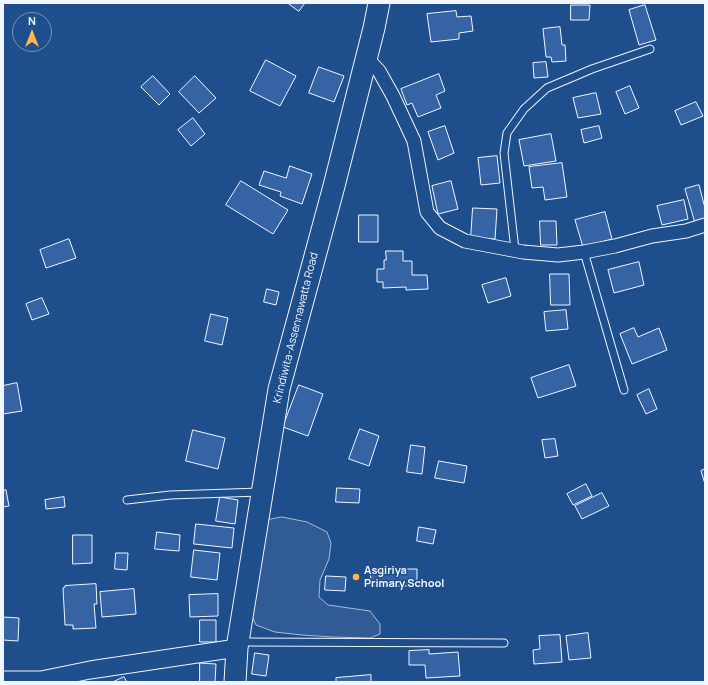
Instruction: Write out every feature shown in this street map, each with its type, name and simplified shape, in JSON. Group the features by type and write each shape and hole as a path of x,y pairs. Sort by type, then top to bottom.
{"main road":[{"name":"Krindiwita-Assennawatta Road","path":"235,682 238,645 278,389 334,186 367,58 379,3"}],"street":[{"path":"367,58 379,71 393,96 414,141 427,212 440,228 465,241 515,250 558,255 584,252 652,236 686,231 705,225"},
{"path":"3,680 41,680 90,670 238,645"}],"lane":[{"path":"515,250 504,153 507,134 515,121 524,109 547,88 592,69 650,49"},
{"path":"584,252 624,390"},
{"path":"127,500 170,495 262,492"},
{"path":"238,645 504,643"}],"shaded area":[{"path":"282,517 307,522 327,532 331,543 329,559 320,580 319,597 328,605 370,611 380,624 380,634 370,638 302,635 275,632 256,625 251,614 267,520"}],"building":[{"path":"288,3 305,3 299,11"},
{"path":"571,5 590,5 589,20 571,20"},
{"path":"645,5 656,40 639,45 629,10"},
{"path":"456,11 457,17 471,16 473,31 459,33 459,39 431,42 427,14"},
{"path":"560,27 562,45 565,45 566,61 552,62 551,57 546,57 543,29"},
{"path":"266,60 296,76 280,106 250,91"},
{"path":"546,62 548,77 534,78 533,63"},
{"path":"319,67 344,76 334,102 309,93"},
{"path":"439,74 445,91 436,95 441,108 418,117 412,103 407,105 401,89"},
{"path":"153,76 170,94 159,105 141,87"},
{"path":"195,76 216,98 199,113 179,92"},
{"path":"630,86 639,108 625,114 616,92"},
{"path":"596,93 601,114 578,118 573,98"},
{"path":"696,102 703,116 681,125 675,111"},
{"path":"193,118 205,134 191,146 178,130"},
{"path":"445,126 454,153 438,160 428,132"},
{"path":"599,126 602,138 584,143 581,130"},
{"path":"551,134 556,161 524,166 519,140"},
{"path":"497,156 500,183 481,185 478,158"},
{"path":"562,163 567,197 545,200 543,187 532,188 529,167"},
{"path":"290,166 312,174 302,204 280,196 281,192 259,185 264,171 286,178"},
{"path":"241,181 288,210 273,234 226,205"},
{"path":"451,181 458,209 438,214 432,186"},
{"path":"699,185 705,208 705,220 695,223 685,189"},
{"path":"684,200 688,219 662,225 657,206"},
{"path":"473,208 497,209 495,239 471,238"},
{"path":"605,212 612,239 583,247 575,220"},
{"path":"359,215 378,215 378,242 359,242"},
{"path":"540,221 556,221 557,245 541,245"},
{"path":"69,239 76,258 46,268 40,250"},
{"path":"386,251 403,251 403,261 412,261 412,275 427,275 428,289 406,290 406,287 383,288 383,282 377,282 377,269 384,269"},
{"path":"639,262 644,285 614,293 608,270"},
{"path":"550,274 569,274 570,305 551,305"},
{"path":"506,278 511,296 488,303 482,285"},
{"path":"267,289 279,292 276,305 264,302"},
{"path":"42,298 49,314 32,320 26,304"},
{"path":"566,310 568,329 546,331 544,312"},
{"path":"211,314 228,318 222,345 205,341"},
{"path":"634,328 638,337 659,328 667,350 632,364 620,334"},
{"path":"569,365 576,386 538,398 531,378"},
{"path":"17,383 22,411 3,414 3,386"},
{"path":"299,385 323,394 308,436 283,427"},
{"path":"649,389 657,409 646,414 637,395"},
{"path":"360,429 379,436 369,466 349,459"},
{"path":"193,430 225,438 218,469 186,461"},
{"path":"555,439 558,456 545,458 542,440"},
{"path":"411,445 425,447 422,474 407,472"},
{"path":"439,461 467,466 464,483 435,478"},
{"path":"705,469 705,484 701,471"},
{"path":"586,484 592,496 573,505 567,494"},
{"path":"337,488 360,489 359,503 336,502"},
{"path":"6,490 9,506 3,507 3,491"},
{"path":"602,493 609,506 582,519 575,506"},
{"path":"64,497 65,507 46,509 45,500"},
{"path":"220,497 238,500 235,524 216,521"},
{"path":"196,524 234,528 232,548 194,544"},
{"path":"419,527 436,530 433,544 417,541"},
{"path":"157,532 180,535 179,551 155,549"},
{"path":"73,535 92,535 92,563 73,564"},
{"path":"194,550 220,553 217,580 191,577"},
{"path":"116,553 128,553 127,570 115,569"},
{"path":"371,569 417,569 417,586 371,586"},
{"path":"326,576 346,577 345,591 325,590"},
{"path":"96,584 97,604 94,604 96,628 73,629 73,625 65,625 63,588 65,586"},
{"path":"134,589 136,614 102,617 100,592"},
{"path":"218,594 218,616 190,617 189,595"},
{"path":"3,617 19,618 18,641 3,640"},
{"path":"200,620 216,620 216,642 200,642"},
{"path":"588,633 591,658 569,660 566,636"},
{"path":"560,635 562,662 534,664 533,650 540,649 539,636"},
{"path":"429,650 429,654 458,652 460,676 426,678 425,665 409,665 409,651"},
{"path":"255,653 269,655 266,676 252,674"},
{"path":"200,663 216,664 215,682 200,682"},
{"path":"371,675 371,682 336,682 336,678"},
{"path":"124,677 127,682 113,682"}],"place":[{"name":"Asgiriya Primary School","path":"356,577"}]}
